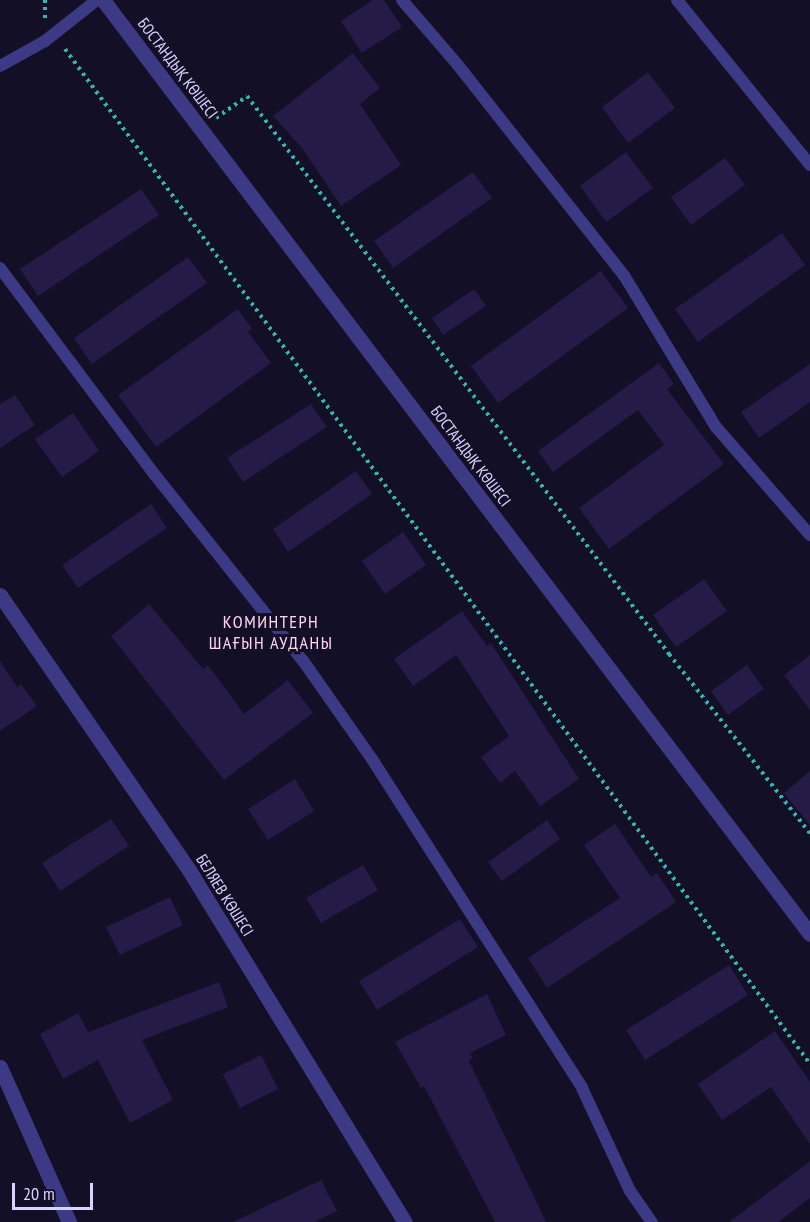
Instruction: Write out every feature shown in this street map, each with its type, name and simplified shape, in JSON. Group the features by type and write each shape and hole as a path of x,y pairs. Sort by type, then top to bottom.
{"street":[{"name":"БОСТАНДЫҚ КӨШЕСІ","path":"103,0 810,933"},
{"name":"БЕЛЯЕВ КӨШЕСІ","path":"0,595 189,870 405,1222"},
{"path":"0,1067 69,1222"}],"lane":[{"path":"0,66 54,34 97,0"},
{"path":"402,0 457,64 625,277 716,427 810,535"},
{"path":"677,0 810,165"},
{"path":"0,268 155,475 304,662 372,759 582,1088 630,1191 651,1222"}],"path":[{"path":"45,0 45,21 54,34 810,1064"},
{"path":"200,129 247,96 669,654 810,833"}],"building":[{"path":"373,0 384,0 402,27 362,53 341,21"},
{"path":"353,53 380,88 360,104 401,165 341,206 302,148 273,116"},
{"path":"648,72 675,108 628,143 602,107"},
{"path":"626,152 653,188 606,222 580,186"},
{"path":"725,158 745,185 691,225 671,197"},
{"path":"473,172 492,198 393,268 374,241"},
{"path":"141,189 159,215 38,296 20,269"},
{"path":"782,233 805,265 698,342 675,309"},
{"path":"188,257 207,283 92,364 74,338"},
{"path":"601,271 628,308 498,403 471,366"},
{"path":"474,289 486,306 443,335 432,318"},
{"path":"238,309 252,329 248,332 271,363 156,447 118,395"},
{"path":"659,363 674,384 667,389 724,464 609,549 579,508 664,445 638,410 553,472 538,451"},
{"path":"810,364 810,402 759,438 741,412"},
{"path":"15,395 35,425 0,448 0,404"},
{"path":"311,404 327,427 243,482 227,458"},
{"path":"73,413 99,451 62,477 35,439"},
{"path":"356,471 372,494 288,552 273,529"},
{"path":"151,504 167,528 78,588 62,565"},
{"path":"403,532 426,565 385,594 362,561"},
{"path":"704,579 727,611 676,647 653,615"},
{"path":"149,604 203,669 208,665 244,714 288,680 313,713 224,780 111,636"},
{"path":"462,611 487,646 491,643 579,779 540,806 515,771 500,783 481,757 509,736 456,655 413,686 394,659"},
{"path":"810,655 810,710 784,675"},
{"path":"0,661 17,687 21,684 37,706 0,731"},
{"path":"747,665 764,689 728,715 711,691"},
{"path":"810,771 810,825 784,793"},
{"path":"295,779 314,811 268,840 248,809"},
{"path":"111,819 129,846 60,891 42,863"},
{"path":"547,820 560,839 502,881 488,862"},
{"path":"615,824 651,877 657,873 676,902 547,988 528,958 620,898 584,845"},
{"path":"363,865 378,890 321,923 306,898"},
{"path":"170,897 183,925 120,955 106,927"},
{"path":"460,919 478,947 377,1010 359,981"},
{"path":"729,965 748,995 645,1060 626,1030"},
{"path":"219,982 228,1007 142,1040 173,1100 130,1123 98,1060 63,1079 40,1034 78,1013 88,1032"},
{"path":"487,994 506,1035 470,1053 473,1058 469,1061 546,1222 495,1222 424,1086 421,1088 395,1042"},
{"path":"775,1031 810,1082 810,1144 771,1087 722,1120 698,1084"},
{"path":"261,1055 278,1089 240,1108 223,1074"},
{"path":"810,1161 810,1198 778,1222 729,1222"},
{"path":"321,1180 337,1211 315,1222 233,1222"}],"district":[{"name":"КОМИНТЕРН ШАҒЫН АУДАНЫ","path":"271,633"}]}
